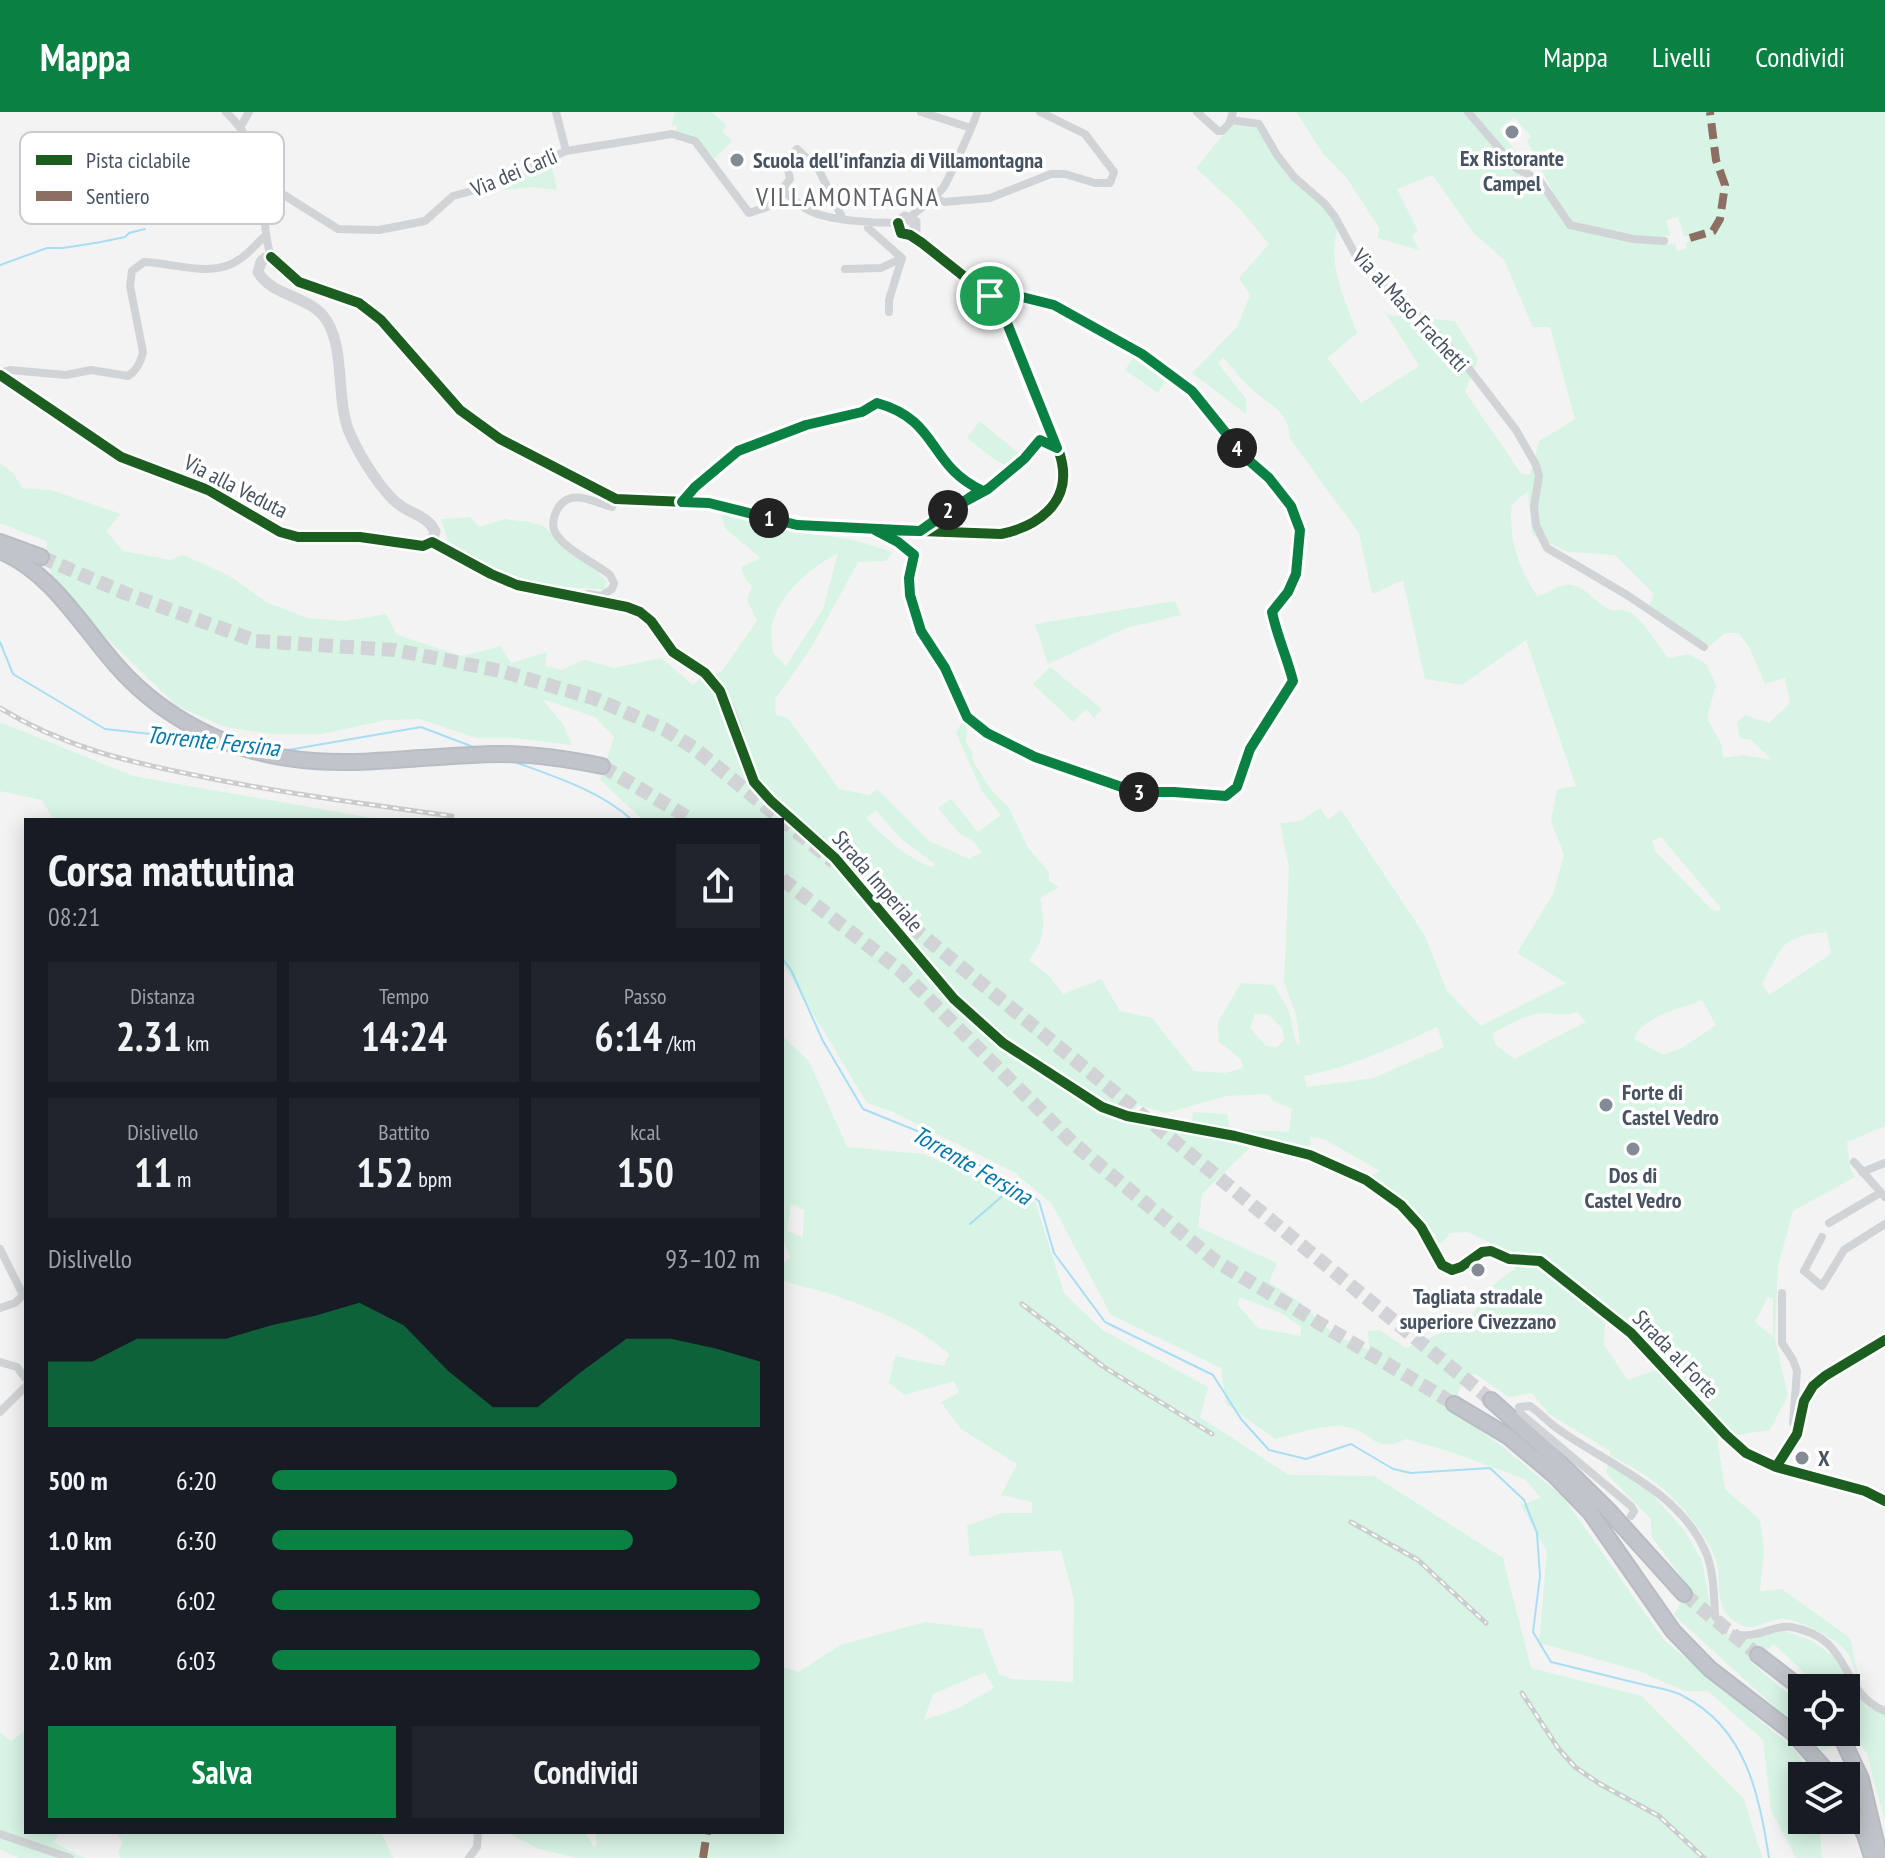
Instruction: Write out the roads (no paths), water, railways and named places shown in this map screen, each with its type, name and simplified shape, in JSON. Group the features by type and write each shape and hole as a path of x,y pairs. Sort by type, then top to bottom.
{"highway":[{"path":"0,542 41,557"},
{"path":"0,551 23,564 55,590 113,662 147,696 177,717 213,736 266,755 313,763 335,763 523,754 602,766"},
{"path":"1491,1400 1610,1512 1684,1594"},
{"path":"1454,1404 1509,1437 1554,1475 1590,1512 1657,1611 1682,1641 1710,1669 1792,1732 1819,1762"},
{"path":"1547,1450 1578,1472 1625,1516 1631,1516"},
{"path":"1758,1655 1788,1678"},
{"path":"1846,1746 1861,1779 1880,1858"},
{"path":"1860,1826 1872,1858"}],"street":[{"path":"226,112 244,132"},
{"path":"241,126 249,112"},
{"path":"556,112 566,151"},
{"path":"921,112 971,128"},
{"path":"904,220 945,186 977,112"},
{"path":"934,197 944,202 990,198 1051,174 1065,174 1107,185 1113,180 1114,172 1085,134 1040,112"},
{"name":"Via al Maso Frachetti","path":"1197,112 1218,131 1222,131 1232,116 1259,124 1294,177 1330,210 1356,256 1373,277 1422,319 1463,361 1529,452 1539,476 1534,507 1536,525 1547,548 1627,595 1704,647"},
{"path":"1468,112 1516,168 1540,181 1570,225 1633,239 1664,241"},
{"name":"Via dei Carli","path":"284,195 338,229 379,230 425,221 453,196 494,185 566,151 672,134 695,141 749,213 767,207 782,190"},
{"path":"264,224 264,237 271,257 299,282 359,303 370,310 460,410 530,456 616,499 709,503 797,525 875,530 1001,534 1035,523 1050,510 1061,489 1062,462 1003,313 990,296 910,235 916,226 904,220 868,222 842,218 824,215 808,210 782,190 790,179 786,161 795,151 801,151 819,170 842,218"},
{"path":"868,222 868,228 902,258"},
{"path":"0,374 10,370 66,375 91,370 128,376 133,373 143,352 130,286 132,271 144,262 214,269 238,261 264,237"},
{"path":"271,257 261,262 258,272 263,281 315,307 327,322 333,338 349,433 391,497 429,521 436,535 432,542"},
{"path":"845,269 881,268 902,258"},
{"path":"889,312 889,300 902,258"},
{"path":"875,530 914,555 909,578 910,595 921,631 945,668 967,717 987,733 1035,757 1136,792 1226,796 1237,787 1250,749 1293,681 1288,659 1277,640 1272,612 1288,592 1296,574 1300,530 1291,506 1269,478 1246,458 1192,391 1168,371 1054,305 1022,297 990,296"},
{"name":"Via alla Veduta","path":"0,374 121,457 198,485 280,532 298,537 360,537 423,546 432,542"},
{"path":"682,502 738,451 806,425 862,412 877,403 897,409 914,419 928,434 940,458 955,475 981,490"},
{"path":"920,531 981,490 988,489 1024,459 1040,440 1057,448"},
{"path":"566,596 601,596 612,589 614,583 610,575 564,543 554,531 552,519 559,506 570,497 585,498 612,507 616,499"},
{"name":"Strada Imperiale","path":"432,542 517,585 627,607 651,621 673,652 705,673 720,691 754,782 835,858 954,999 1003,1043 1102,1107 1127,1116 1235,1136 1310,1155 1366,1180 1401,1205 1421,1227 1442,1265"},
{"path":"1829,1223 1884,1196 1854,1162"},
{"path":"1862,1172 1885,1163"},
{"path":"1822,1237 1804,1271 1822,1286 1844,1250 1885,1224"},
{"path":"0,1249 24,1294"},
{"name":"Strada al Forte","path":"1442,1265 1452,1270 1482,1252 1491,1251 1509,1259 1540,1261 1631,1333 1746,1453 1776,1467 1865,1491 1885,1501"},
{"path":"1782,1293 1780,1334 1796,1365 1793,1423 1798,1428"},
{"path":"0,1308 24,1297"},
{"path":"1776,1467 1797,1434 1804,1401 1813,1386 1885,1340"},
{"path":"0,1362 17,1367 24,1376"},
{"path":"0,1412 24,1388"},
{"path":"1631,1516 1634,1511 1631,1506 1521,1414 1519,1407 1530,1406 1558,1429 1645,1481 1689,1525 1706,1554 1713,1577 1715,1616"},
{"path":"1736,1635 1754,1635 1784,1627 1814,1635 1840,1655 1852,1683 1860,1693 1885,1711"},
{"path":"0,1834 70,1858"},
{"path":"469,1858 477,1847 478,1834"}],"waterway":[{"path":"0,265 47,248 101,242 145,229"},
{"name":"Torrente Fersina","path":"0,642 13,674 105,729 206,740"},
{"name":"Torrente Fersina","path":"276,749 288,750 421,727 476,748"},
{"name":"Torrente Fersina","path":"512,761 590,792 630,818"},
{"name":"Torrente Fersina","path":"784,961 823,1041 863,1109 932,1137 1039,1201 1054,1253 1105,1322 1213,1375 1241,1419 1269,1450 1306,1459 1351,1444 1393,1469 1411,1473 1490,1468 1524,1500 1537,1533 1540,1576 1533,1632 1551,1662 1673,1692 1704,1710 1722,1726 1735,1744 1754,1787 1769,1858"},
{"path":"970,1224 1014,1186"}],"tunnel":[{"path":"41,557 127,594 256,641 395,650 501,671 596,699 664,729 694,748 780,818"},
{"path":"602,766 689,818"},
{"path":"784,821 834,862"},
{"path":"784,881 901,971 1074,1144 1214,1260 1454,1404"},
{"path":"862,886 1491,1400"},
{"path":"1684,1594 1758,1655"},
{"path":"1715,1616 1723,1628 1736,1635"}],"railway":[{"path":"0,708 47,733 143,764 323,798 452,816"},
{"path":"1022,1304 1104,1367 1212,1434"},
{"path":"1351,1522 1418,1560 1486,1623"},
{"path":"1522,1693 1558,1748 1575,1767 1659,1816 1704,1858"}],"place":[{"name":"Ex Ristorante Campel","path":"1512,132"},
{"name":"Scuola dell'infanzia di Villamontagna","path":"737,160"},
{"name":"Forte di Castel Vedro","path":"1606,1105"},
{"name":"Dos di Castel Vedro","path":"1633,1149"},
{"name":"Tagliata stradale superiore Civezzano","path":"1478,1270"},
{"name":"X","path":"1802,1458"}],"district":[{"name":"VILLAMONTAGNA","path":"848,196"}]}
